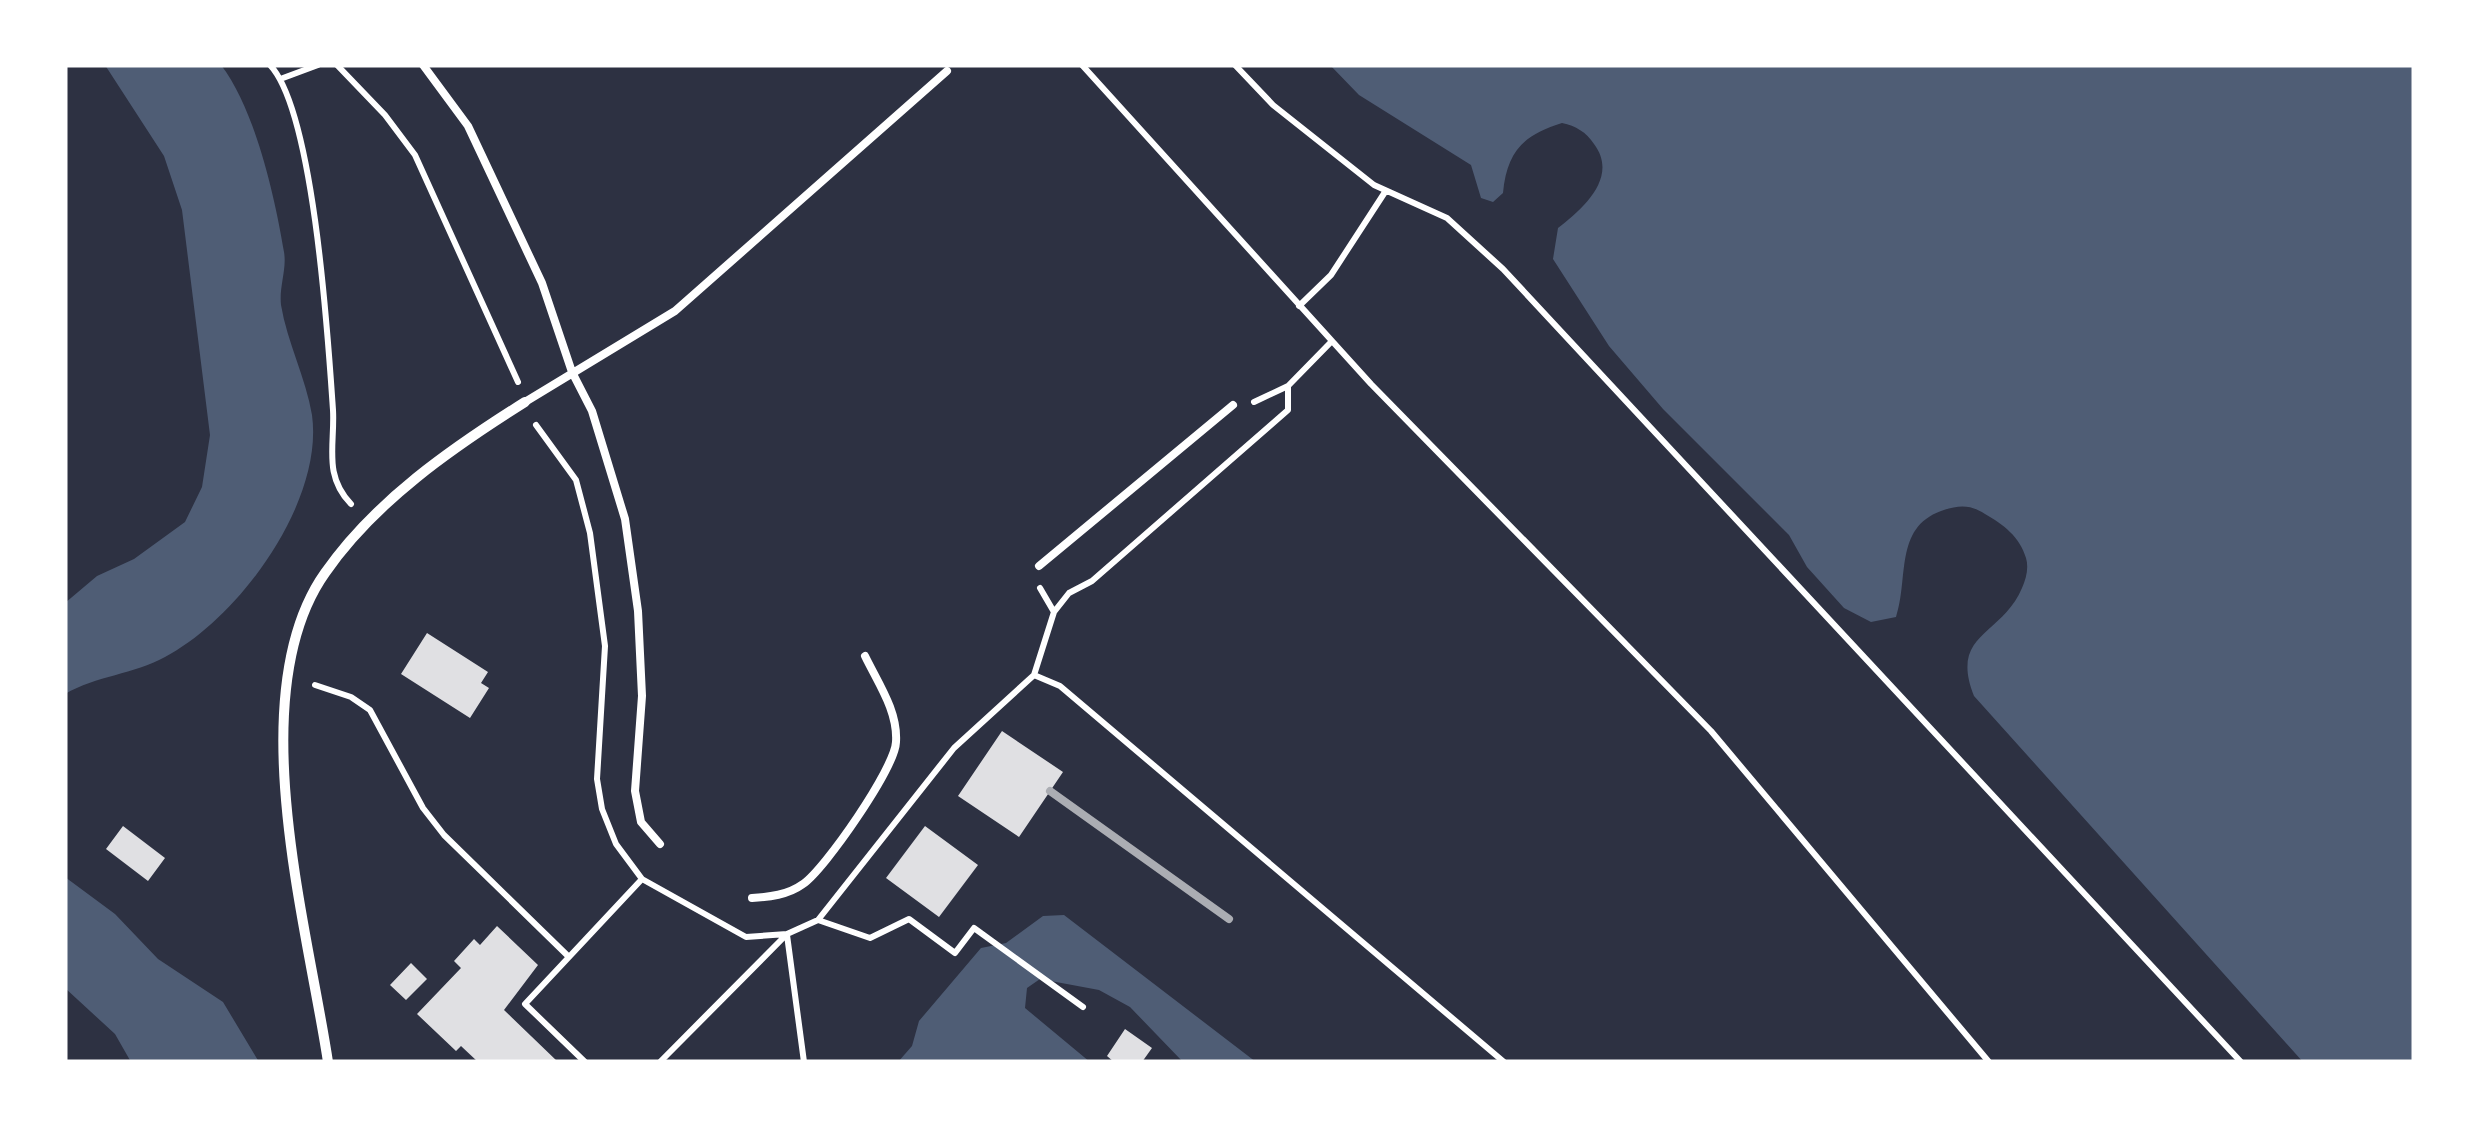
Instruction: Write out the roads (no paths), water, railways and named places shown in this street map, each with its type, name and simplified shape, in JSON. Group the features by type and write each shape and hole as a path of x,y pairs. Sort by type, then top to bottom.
{"street":[{"path":"328,1059 294,882 283,724 294,640 323,574 369,523 448,452 525,402"}],"lane":[{"path":"423,65 468,126 542,283 572,372 592,411 625,519 638,610 642,696 635,791 641,822 660,844"},
{"path":"525,402 675,311 946,72"},
{"path":"1039,566 1233,404"},
{"path":"752,898 774,897 804,884 882,780 897,746 893,714 865,656"}],"water":[{"path":"105,65 221,65 233,83 254,129 275,206 285,258 281,305 309,401 312,449 290,520 271,554 221,615 165,657 65,694 65,603 97,576 134,559 185,522 202,487 210,435 182,210 164,156"},
{"path":"1330,65 2414,65 2414,1062 2303,1062 1974,696 1968,675 1973,647 2013,604 2027,573 2023,550 2004,527 1974,508 1953,508 1926,519 1910,542 1896,617 1871,622 1844,608 1807,567 1789,535 1663,409 1609,346 1553,259 1558,228 1587,202 1600,180 1601,156 1588,136 1562,123 1537,133 1513,156 1503,193 1493,202 1481,198 1471,165 1359,95"},
{"path":"65,877 115,914 158,959 223,1002 259,1062 131,1062 115,1034 65,988"},
{"path":"1064,915 1256,1062 1183,1062 1130,1007 1099,990 1040,979 1027,988 1025,1008 1090,1062 898,1062 912,1046 919,1021 981,948 1006,943 1043,916"}],"railway":[{"path":"1050,791 1229,919"}]}
